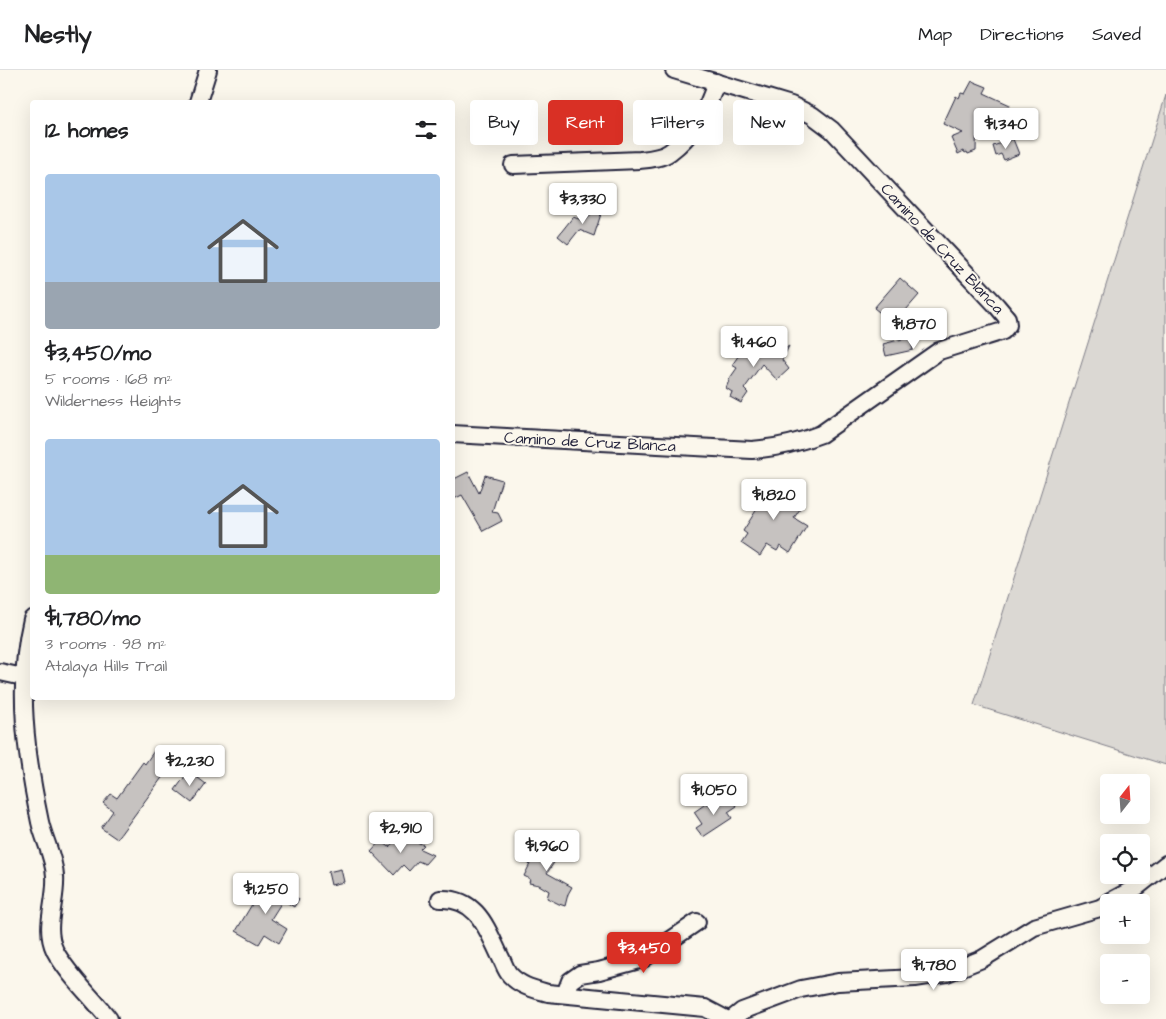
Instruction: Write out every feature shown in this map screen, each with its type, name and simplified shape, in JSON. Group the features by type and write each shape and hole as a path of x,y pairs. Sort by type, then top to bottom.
{"street":[{"path":"199,100 208,70"},
{"name":"Camino de Cruz Blanca","path":"455,434 752,450 776,448 801,442 821,434 939,351 1003,331 1008,325 1007,318 997,306 832,130 812,115 791,105 674,70"},
{"path":"513,165 640,160 654,159 662,156 669,153 687,136 704,114 716,82"},
{"path":"30,634 24,677 25,735 31,781 42,832 53,861 56,876 50,919 50,936 55,950 68,970 109,1019"},
{"path":"0,672 24,677"},
{"path":"1125,894 1137,887 1166,864"},
{"path":"440,899 453,898 468,904 476,912 509,974 518,982 548,993 705,1008 726,1019"},
{"path":"732,1019 742,1011 801,988 838,982 916,978 947,973 982,958 1034,927 1100,908"},
{"path":"564,994 570,982 580,974 599,971 644,958 697,922"}],"shaded area":[{"path":"1166,95 1166,765 974,705"}],"building":[{"path":"972,81 987,87 984,93 1010,105 1008,110 1015,114 1010,126 977,111 976,151 968,154 964,151 958,154 951,138 963,133 943,124 956,96 959,98 961,93 965,94"},
{"path":"1013,139 1019,154 1004,160 1001,154 996,156 993,146"},
{"path":"607,195 594,236 579,230 568,244 558,236 573,217 585,221"},
{"path":"900,278 919,295 900,317 895,313 889,320 874,308"},
{"path":"910,337 913,350 886,356 883,344"},
{"path":"748,342 755,347 758,344 767,350 771,347 777,354 789,346 782,360 789,369 777,380 762,364 744,389 748,393 741,403 730,397 732,392 726,388 737,368 732,365"},
{"path":"468,472 479,493 485,475 502,480 492,512 498,513 502,521 483,531 462,495 455,498 455,478"},
{"path":"770,480 783,489 784,486 799,495 793,505 800,509 794,518 807,526 790,553 780,546 777,551 767,545 760,556 741,543 747,534 743,531 757,509 753,506"},
{"path":"154,751 172,764 117,839 101,828 113,811 103,803 111,794 117,798 143,762 145,764"},
{"path":"189,771 206,784 192,803 175,790"},
{"path":"730,796 737,806 728,812 732,818 703,837 696,828 702,824 694,812 707,803 711,808"},
{"path":"400,835 424,845 420,849 433,855 425,864 418,861 409,871 403,865 394,875 371,851 381,840 389,847"},
{"path":"547,837 562,846 561,852 547,873 572,887 565,906 547,898 549,891 539,885 529,883 530,879 524,876 530,864 524,861 528,852 537,854"},
{"path":"341,869 344,882 331,885 328,872"},
{"path":"274,883 299,899 294,907 283,900 271,919 287,929 279,943 265,934 259,944 236,931 260,891 267,895"}]}
